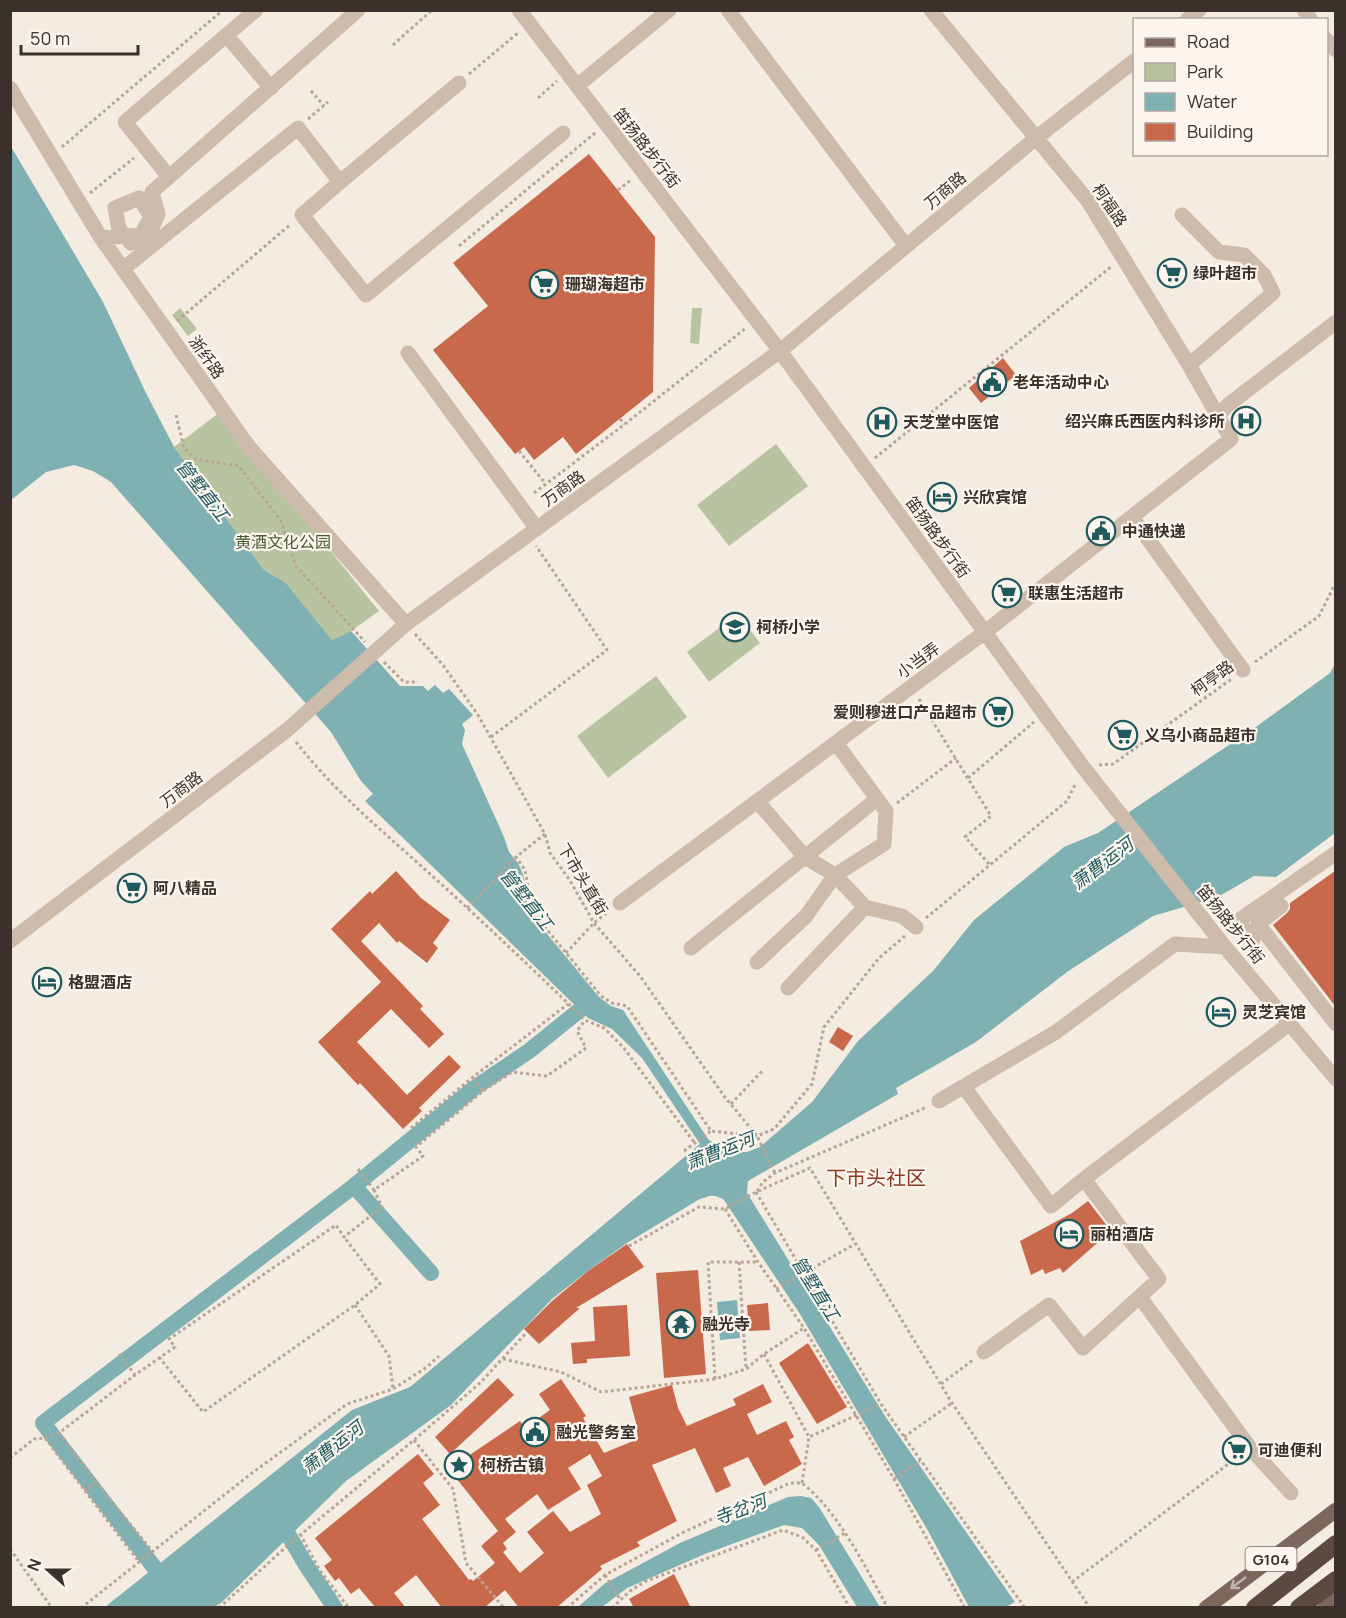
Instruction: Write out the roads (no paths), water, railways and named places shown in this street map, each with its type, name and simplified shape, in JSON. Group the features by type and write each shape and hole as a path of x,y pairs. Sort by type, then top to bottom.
{"highway":[{"path":"1255,1608 1335,1544"},
{"path":"1299,1608 1335,1580"}],"main road":[{"name":"G104","path":"1206,1608 1335,1510"},
{"path":"1325,1608 1335,1600"}],"street":[{"path":"169,177 125,122 256,10"},
{"path":"101,238 121,236 131,236 141,235 151,217 138,198 115,208 118,229 125,236 131,243 149,235 158,214 152,192 358,10"},
{"name":"笛扬路步行街","path":"519,10 780,351 1083,767 1225,947 1335,1080"},
{"path":"577,86 669,10"},
{"path":"728,10 906,246"},
{"name":"柯福路","path":"931,10 1088,201 1232,439"},
{"path":"226,36 271,88"},
{"name":"万商路","path":"10,941 287,730 406,624 780,351 1036,138 1133,62"},
{"path":"459,83 302,215 366,295 563,133"},
{"name":"浙纤路","path":"10,88 101,238 249,447 406,624"},
{"path":"123,269 298,128 340,182"},
{"path":"1182,214 1219,252 1244,255 1264,275 1273,293 1189,365"},
{"path":"1218,415 1335,322"},
{"path":"408,353 533,532"},
{"name":"小当弄","path":"620,903 985,632 1232,439"},
{"path":"1132,517 1243,670"},
{"path":"758,962 806,916 835,875 884,844 882,805 836,743"},
{"path":"757,801 805,857 835,875 865,907 902,916 916,927"},
{"path":"691,948 805,857 882,805"},
{"path":"1253,939 1238,921 1335,853"},
{"path":"1281,906 1258,924 1335,1024"},
{"path":"788,988 865,907"},
{"path":"939,1101 1056,1032 1175,944 1225,947"},
{"path":"964,1087 1051,1206 1289,1024"},
{"path":"984,1352 1049,1305 1083,1348 1159,1279 1084,1179"},
{"path":"1140,1297 1250,1448 1291,1493"}],"water":[{"path":"10,145 103,302 174,447 264,570 286,583 332,640 351,631 400,686 423,686 428,691 435,685 443,693 449,689 473,715 462,724 465,730 462,744 509,852 523,874 529,912 599,997 611,1006 623,1010 708,1139 718,1147 734,1152 747,1152 760,1147 812,1102 858,1041 933,971 974,920 1064,847 1098,833 1260,724 1330,673 1335,664 1335,833 1276,877 1254,876 1218,897 1153,916 1067,972 976,1042 896,1088 898,1094 748,1181 747,1193 885,1416 1015,1602 1006,1607 969,1607 927,1529 800,1314 724,1200 711,1196 698,1200 627,1243 552,1299 451,1405 346,1481 222,1602 213,1608 105,1607 352,1410 410,1387 700,1144 642,1058 612,1029 588,1018 365,801 373,794 361,781 331,732 111,482 93,471 74,465 46,472 11,500"},
{"path":"737,1300 740,1338 720,1340 717,1302"},
{"path":"788,1497 811,1498 819,1507 880,1607 857,1607 819,1545 802,1528 784,1525 705,1554 627,1588 602,1607 578,1607 604,1584 680,1543"}],"waterway":[{"path":"167,1584 43,1423 354,1186 473,1089 529,1051 586,1005"},
{"path":"354,1186 431,1273"},
{"path":"278,1517 335,1608"}],"place":[{"name":"绿叶超市","path":"1172,273"},
{"name":"珊瑚海超市","path":"544,284"},
{"name":"老年活动中心","path":"992,382"},
{"name":"绍兴麻氏西医内科诊所","path":"1246,421"},
{"name":"天芝堂中医馆","path":"882,422"},
{"name":"兴欣宾馆","path":"942,497"},
{"name":"中通快递","path":"1101,531"},
{"name":"联惠生活超市","path":"1007,593"},
{"name":"柯桥小学","path":"735,627"},
{"name":"爱则穆进口产品超市","path":"998,712"},
{"name":"义乌小商品超市","path":"1123,735"},
{"name":"阿八精品","path":"132,888"},
{"name":"格盟酒店","path":"47,982"},
{"name":"灵芝宾馆","path":"1221,1012"},
{"name":"丽柏酒店","path":"1069,1234"},
{"name":"融光寺","path":"681,1324"},
{"name":"融光警务室","path":"535,1432"},
{"name":"可迪便利","path":"1237,1450"},
{"name":"柯桥古镇","path":"459,1465"}],"district":[{"name":"下市头社区","path":"876,1177"}],"water label":[{"name":"管墅直江","path":"203,490"},
{"name":"萧曹运河","path":"1102,863"},
{"name":"管墅直江","path":"527,899"},
{"name":"萧曹运河","path":"720,1150"},
{"name":"管墅直江","path":"816,1288"},
{"name":"萧曹运河","path":"332,1447"},
{"name":"寺岔河","path":"740,1509"}],"park label":[{"name":"黄酒文化公园","path":"283,542"}]}
